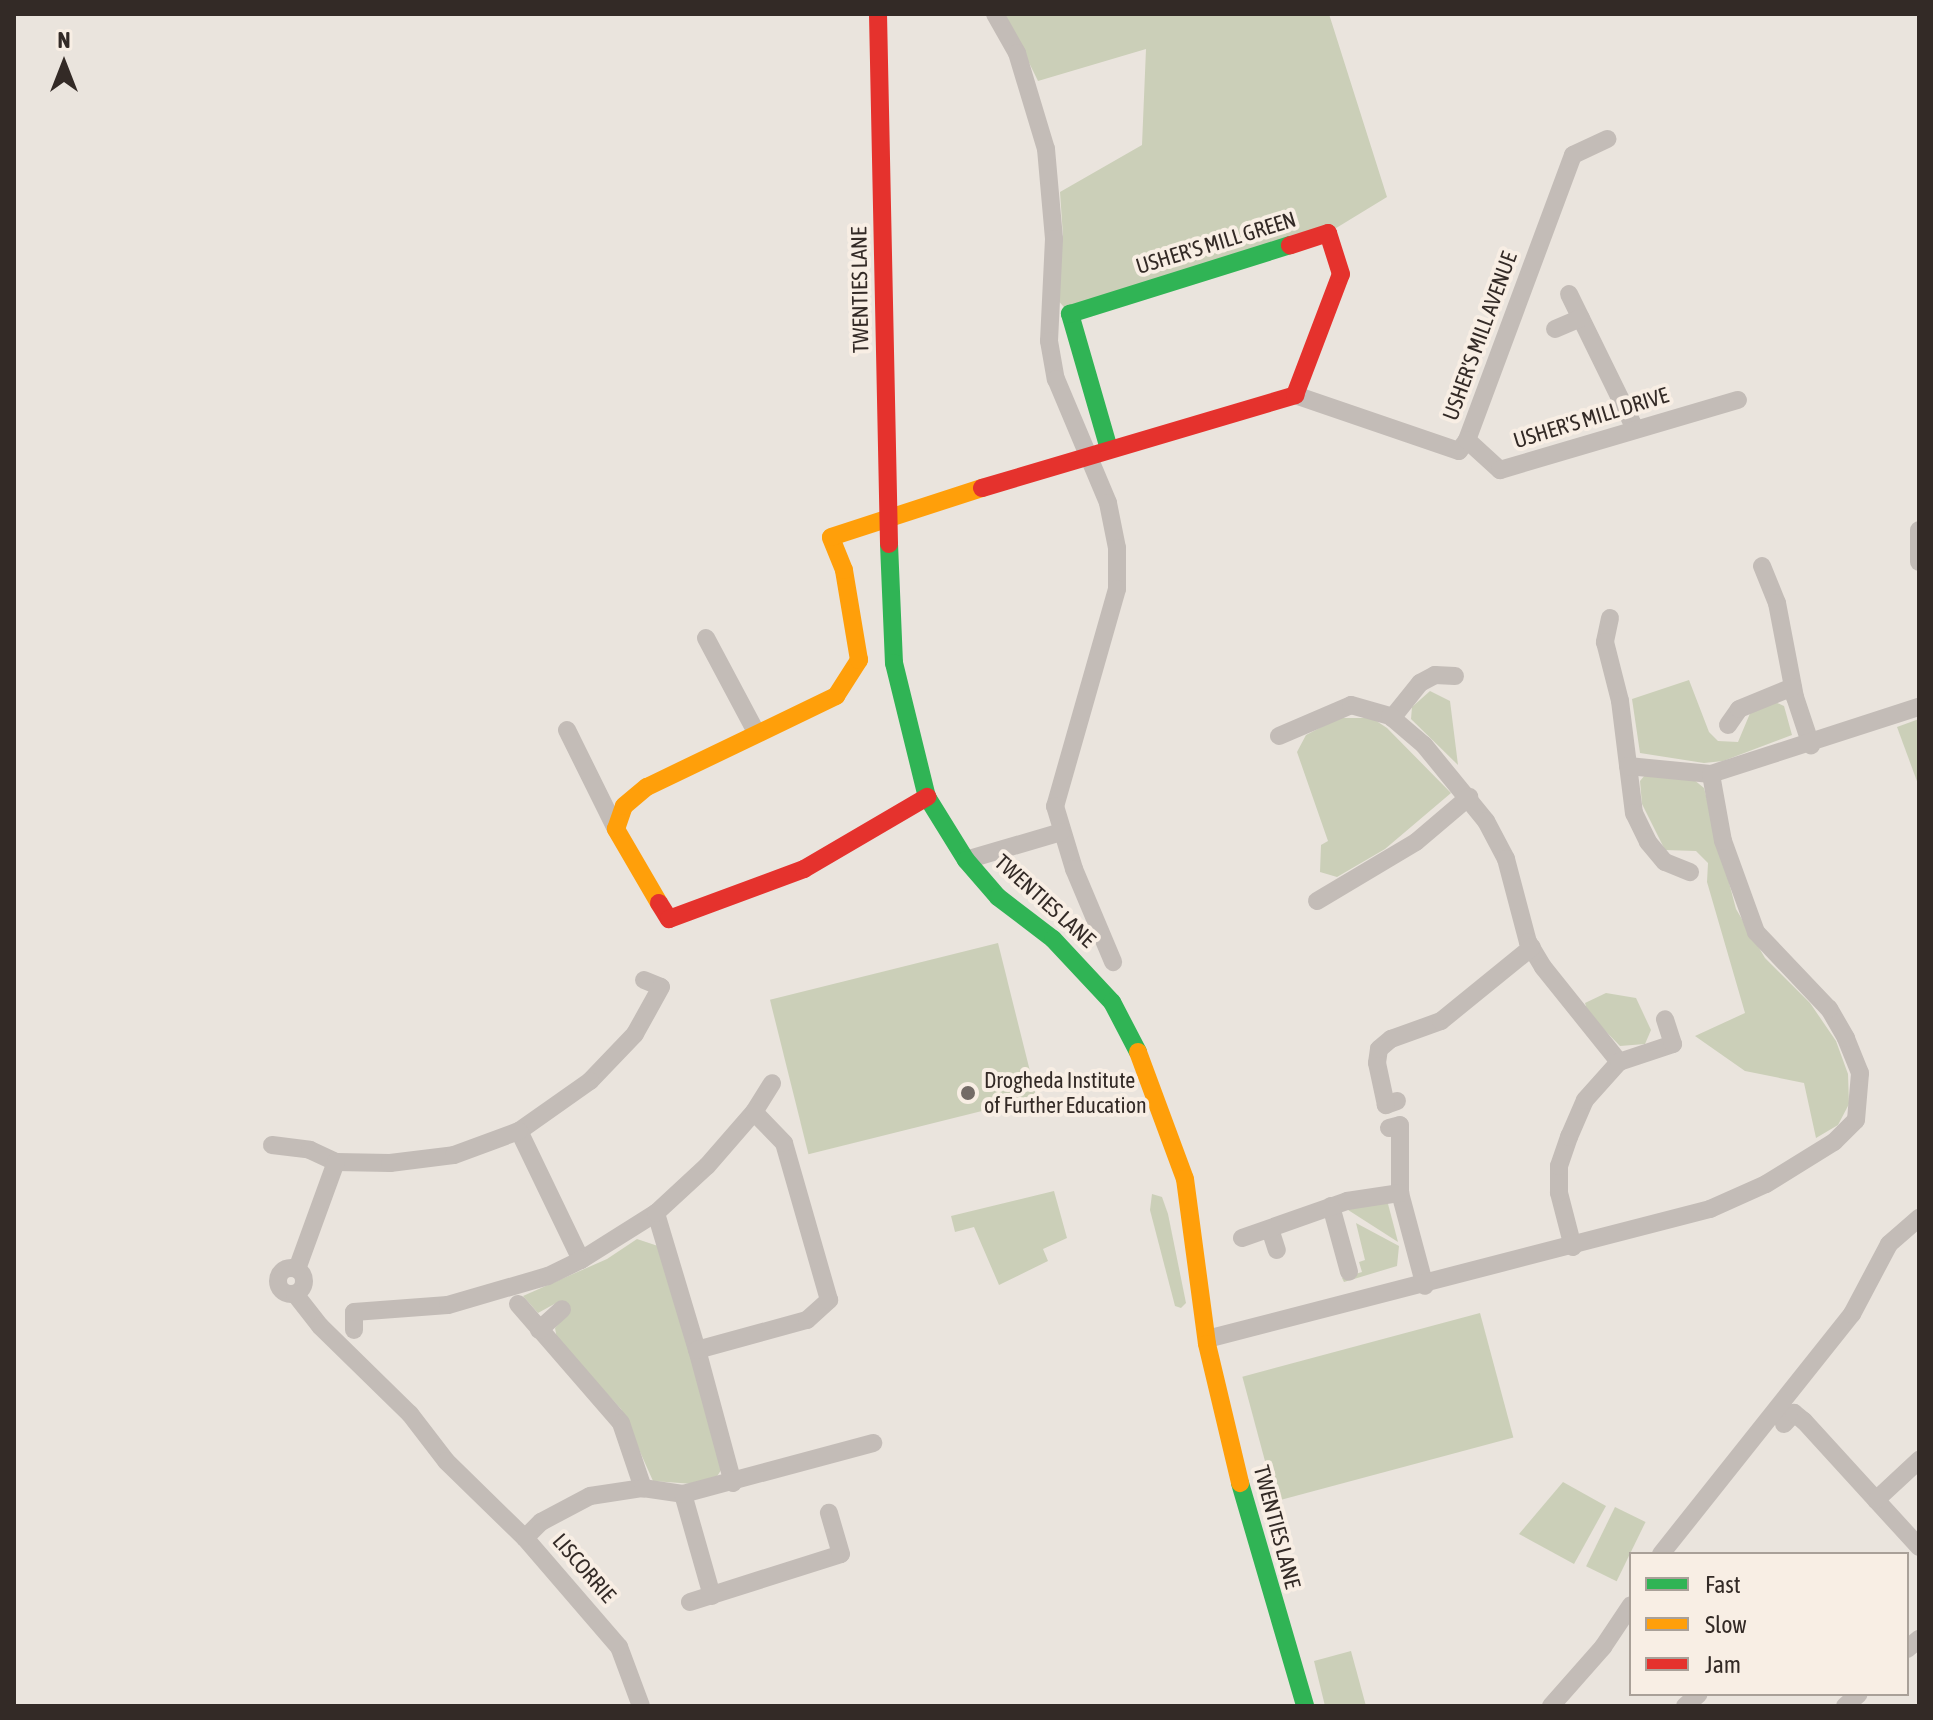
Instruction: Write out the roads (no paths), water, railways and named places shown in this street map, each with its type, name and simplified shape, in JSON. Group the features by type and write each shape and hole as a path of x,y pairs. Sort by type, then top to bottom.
{"street":[{"name":"TWENTIES LANE","path":"878,14 894,663 927,797 966,860 998,897 1085,970 1129,1030 1185,1179 1207,1339 1235,1466 1305,1706"},
{"name":"TWENTIES LANE","path":"995,14 1017,53 1046,149 1054,239 1049,341 1056,379 1088,454 1114,533 1117,589 1059,782 1055,806 1061,832 1113,962"},
{"name":"USHER'S MILL AVENUE","path":"1295,395 1449,451 1459,451 1467,440 1573,155 1608,139"},
{"name":"USHER'S MILL GREEN","path":"1109,449 1070,314 1328,233 1341,274 1295,395"},
{"path":"1569,294 1635,429"},
{"path":"1555,329 1581,318"},
{"path":"616,829 624,806 643,789 836,696 859,660 844,570 831,537 1088,454 1295,395"},
{"name":"USHER'S MILL DRIVE","path":"1467,440 1500,470 1738,400"},
{"path":"1919,530 1919,562"},
{"path":"1762,566 1777,603 1793,687 1811,745"},
{"path":"1610,618 1605,642 1634,813 1648,842 1665,862 1690,872"},
{"path":"706,638 756,732"},
{"path":"1392,718 1420,683 1435,675 1455,676"},
{"path":"1728,725 1739,709 1793,687"},
{"path":"1279,736 1351,705 1370,706 1392,718 1424,745 1469,797 1506,859 1532,947 1619,1062"},
{"path":"1628,766 1711,774 1811,745 1919,707"},
{"path":"567,730 616,829 669,919 804,869 927,797"},
{"path":"1207,1339 1425,1286 1710,1209 1766,1184 1834,1142 1856,1120 1860,1073 1846,1038 1829,1009 1756,932 1723,841 1711,774"},
{"path":"1317,901 1416,842 1469,797"},
{"path":"966,860 1061,832"},
{"path":"1397,1101 1386,1105 1377,1063 1379,1049 1391,1039 1441,1021 1532,947"},
{"path":"272,1145 310,1150 336,1162 390,1163 454,1155 519,1131 590,1081 635,1034 661,987 644,980"},
{"path":"1573,1247 1559,1193 1559,1166 1585,1100 1619,1062 1673,1044 1665,1019"},
{"path":"354,1330 354,1312 448,1305 504,1290 581,1260 656,1213 754,1112 772,1083"},
{"path":"697,1350 807,1320 829,1300 784,1143 754,1112"},
{"path":"1389,1128 1400,1125 1400,1193 1425,1286"},
{"path":"519,1131 581,1260"},
{"path":"336,1162 297,1269 304,1284 295,1294 320,1326 410,1414 446,1461 525,1538"},
{"path":"1242,1238 1331,1206 1400,1193"},
{"path":"1331,1206 1349,1272"},
{"path":"656,1213 733,1483"},
{"path":"1663,1552 1852,1314 1889,1244 1919,1218"},
{"path":"1270,1229 1277,1250"},
{"path":"518,1304 621,1423 643,1488"},
{"path":"539,1330 562,1309"},
{"path":"1784,1424 1794,1413 1919,1547"},
{"name":"LISCORRIE","path":"641,1706 619,1647 525,1538 541,1522 590,1496 643,1488 683,1494 873,1443"},
{"path":"1876,1500 1919,1460"},
{"path":"683,1494 712,1596"},
{"path":"690,1602 841,1554 829,1513"},
{"path":"1551,1706 1603,1647 1629,1608"}],"place":[{"name":"Drogheda Institute of Further Education","path":"968,1093"}]}
